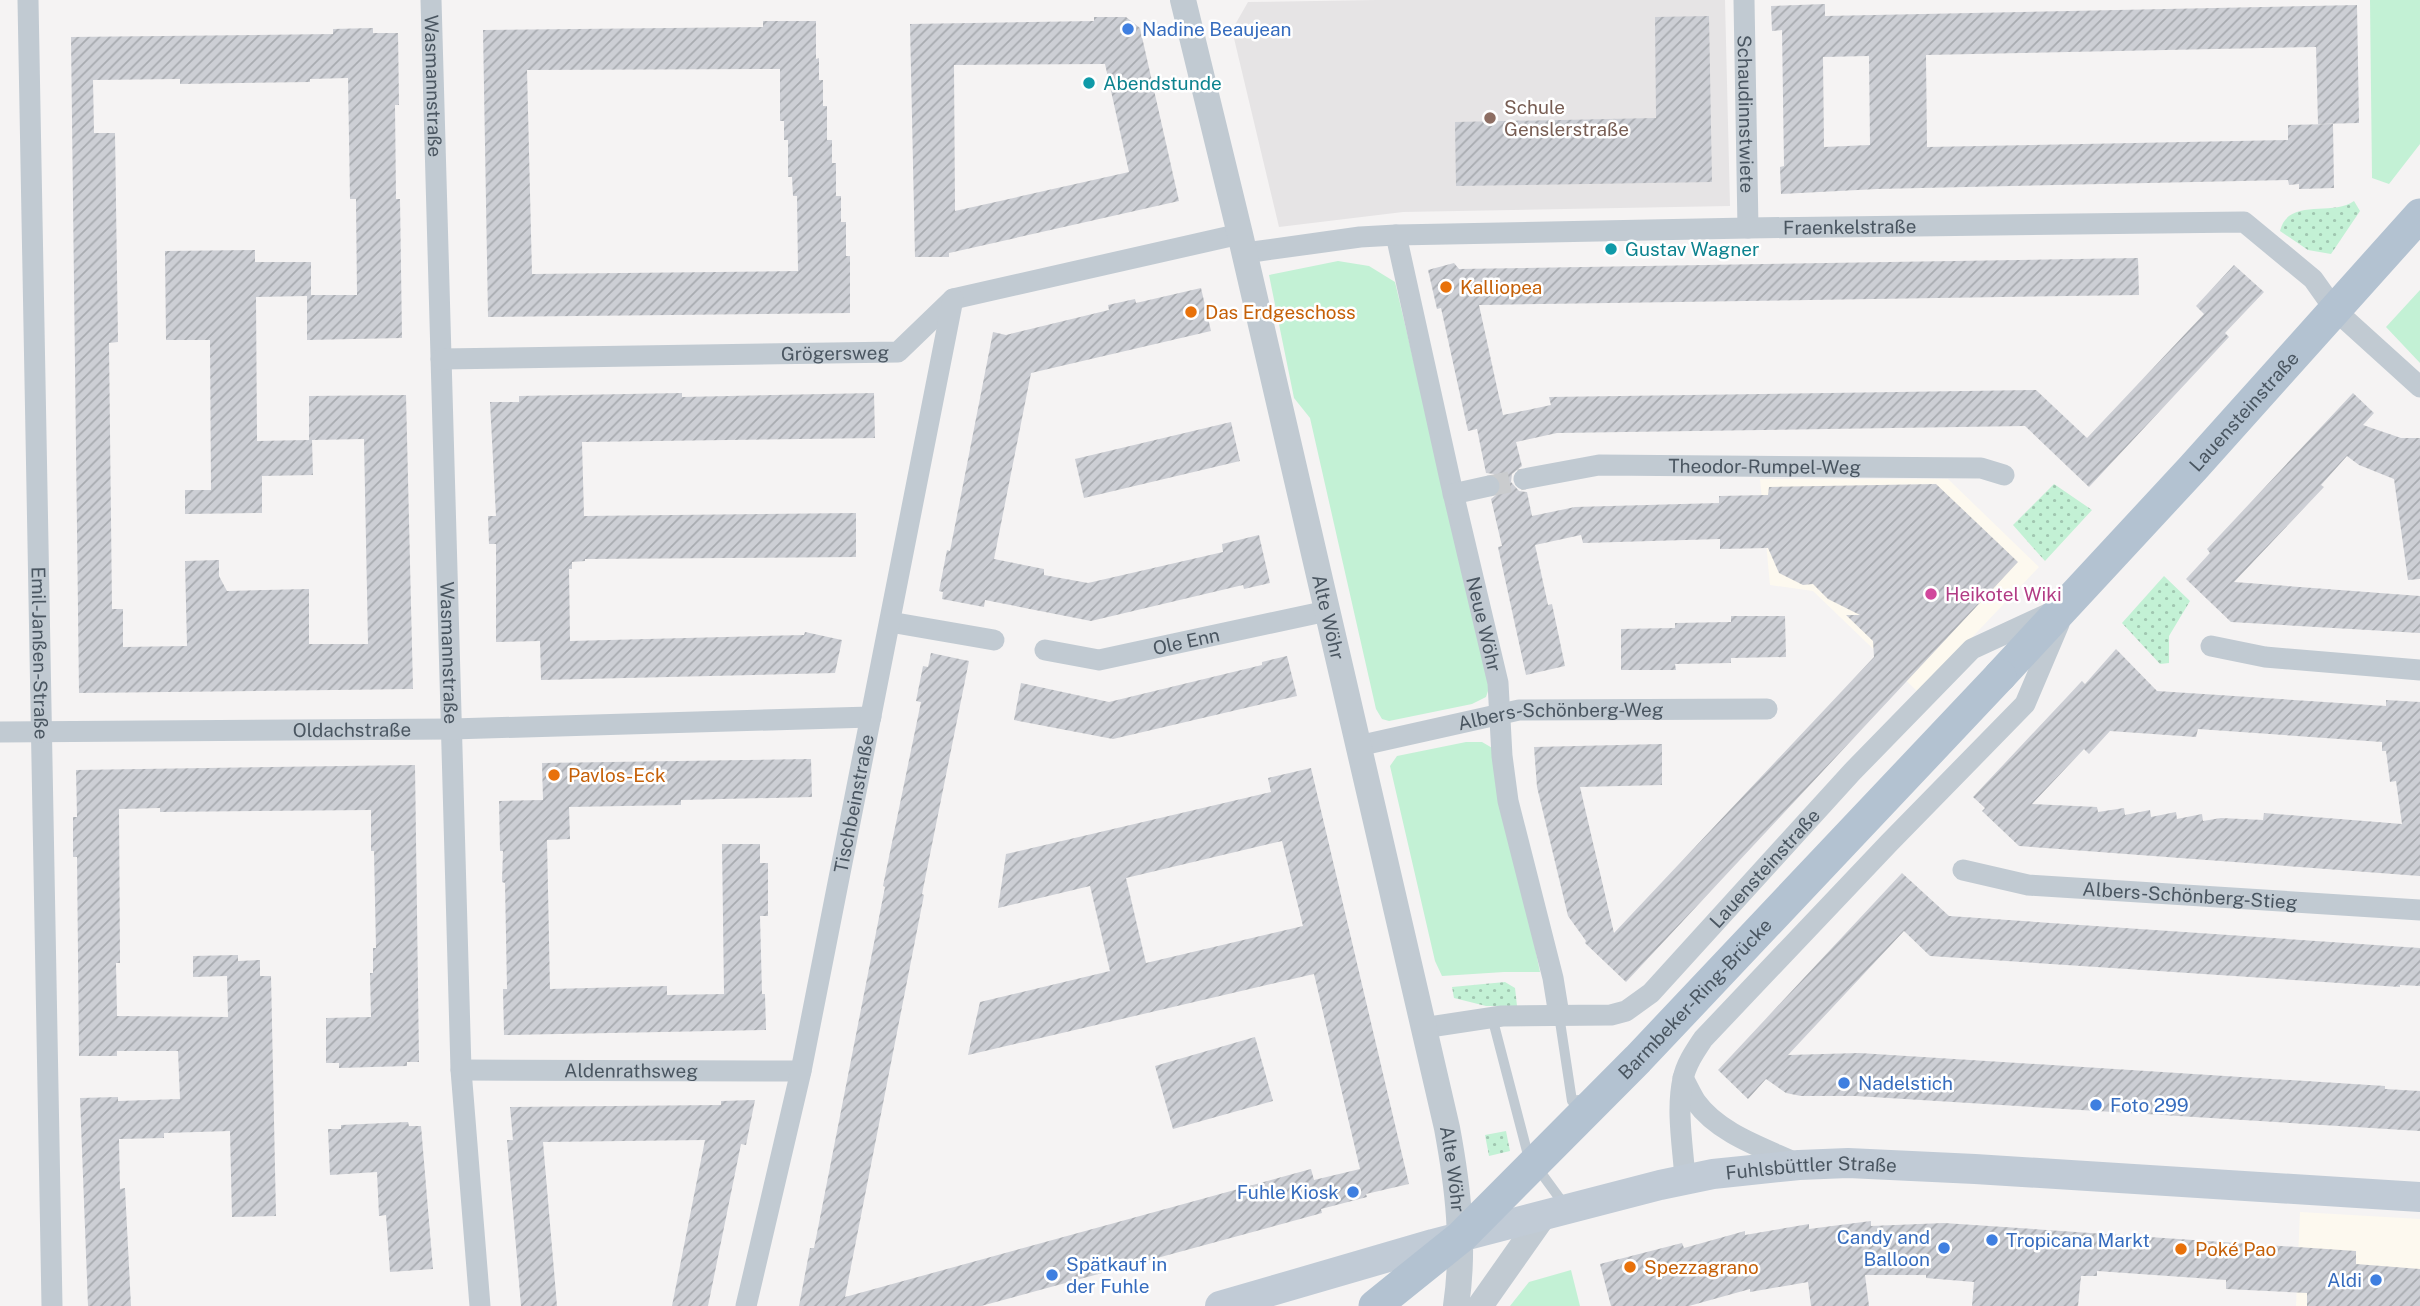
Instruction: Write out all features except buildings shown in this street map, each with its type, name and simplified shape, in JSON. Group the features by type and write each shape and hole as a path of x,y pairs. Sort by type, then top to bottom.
{"main road":[{"name":"Lauensteinstraße","path":"2000,676 2420,215"},
{"name":"Barmbeker-Ring-Brücke","path":"1375,1306 1462,1236 1619,1079 2000,676"},
{"name":"Fuhlsbüttler Straße","path":"1220,1306 1460,1237 1685,1179 1799,1165 1962,1168 2420,1196"}],"street":[{"name":"Emil-Janßen-Straße","path":"28,0 52,1306"},
{"name":"Wasmannstraße","path":"430,0 461,1070 480,1306"},
{"name":"Alte Wöhr","path":"1182,0 1242,243 1457,1178 1460,1279 1456,1306"},
{"name":"Schaudinnstwiete","path":"1744,0 1748,228"},
{"name":"Fraenkelstraße","path":"1242,243 1396,235 2244,222 2313,279 2335,310 2420,387"},
{"name":"Neue Wöhr","path":"1396,235 1453,494 1499,683 1502,756 1508,801 1553,978 1559,1015"},
{"path":"953,299 1242,243"},
{"name":"Grögersweg","path":"441,359 898,352 953,299"},
{"name":"Tischbeinstraße","path":"746,1306 801,1071 953,299"},
{"name":"Theodor-Rumpel-Weg","path":"1524,479 1600,465 1981,468 2004,475"},
{"path":"1453,494 1489,486"},
{"name":"Lauensteinstraße","path":"1423,1028 1492,1017 1611,1015 1626,1012 1651,993 1852,772 1972,649 2066,606"},
{"name":"Lauensteinstraße","path":"1685,1179 1681,1097 1683,1078 1691,1057 1703,1039 2025,704 2066,606"},
{"name":"Ole Enn","path":"1045,650 1099,660 1327,611"},
{"path":"890,622 994,640"},
{"path":"2211,646 2265,657 2420,670"},
{"name":"Albers-Schönberg-Weg","path":"1359,746 1534,709 1767,709"},
{"name":"Oldachstraße","path":"0,732 452,729 871,717"},
{"name":"Albers-Schönberg-Stieg","path":"1963,870 2028,885 2420,910"},
{"name":"Aldenrathsweg","path":"461,1070 801,1071"},
{"path":"1683,1078 1696,1102 1715,1121 1799,1165"},
{"path":"1480,1306 1556,1212"}],"lane":[{"path":"1559,1015 1572,1101 1626,1093 1620,1060"},
{"path":"1492,1017 1528,1155 1556,1212"}],"shaded area":[{"name":"Schule Genslerstraße","path":"1725,0 1730,206 1403,212 1279,227 1232,30 1248,2"},
{"path":"1760,479 1948,479 2039,567 1919,693 1813,591 1770,585"},
{"path":"2300,1212 2420,1219 2420,1306 2296,1306"}],"green space":[{"path":"2370,0 2420,0 2420,144 2389,184 2372,178"},
{"path":"2354,201 2360,211 2331,254 2308,250 2280,231 2292,214 2312,209 2334,208"},
{"path":"1338,261 1369,266 1395,282 1490,685 1486,697 1472,704 1389,721 1382,719 1376,709 1310,418 1294,398 1269,275"},
{"path":"2420,290 2420,363 2386,327"},
{"path":"2054,484 2092,510 2045,561 2013,525"},
{"path":"2164,576 2190,601 2169,636 2169,663 2160,664 2122,623"},
{"path":"1466,742 1482,742 1494,749 1540,972 1442,976 1435,961 1390,766 1397,756"},
{"path":"1505,982 1515,988 1517,1006 1486,1006 1454,998 1452,987"},
{"path":"1506,1131 1510,1151 1489,1156 1485,1135"},
{"path":"1571,1270 1580,1306 1510,1306 1529,1282"}],"tunnel":[{"path":"1489,486 1524,479"}],"place":[{"name":"Nadine Beaujean","path":"1128,29"},
{"name":"Abendstunde","path":"1089,83"},
{"name":"Schule Genslerstraße","path":"1490,118"},
{"name":"Gustav Wagner","path":"1611,249"},
{"name":"Kalliopea","path":"1446,287"},
{"name":"Das Erdgeschoss","path":"1191,312"},
{"name":"Heikotel Wiki","path":"1931,594"},
{"name":"Pavlos-Eck","path":"554,775"},
{"name":"Nadelstich","path":"1844,1083"},
{"name":"Foto 299","path":"2096,1105"},
{"name":"Fuhle Kiosk","path":"1353,1192"},
{"name":"Tropicana Markt","path":"1992,1240"},
{"name":"Candy and Balloon","path":"1944,1248"},
{"name":"Poké Pao","path":"2181,1249"},
{"name":"Spezzagrano","path":"1630,1267"},
{"name":"Spätkauf in der Fuhle","path":"1052,1275"},
{"name":"Aldi","path":"2376,1280"}]}
